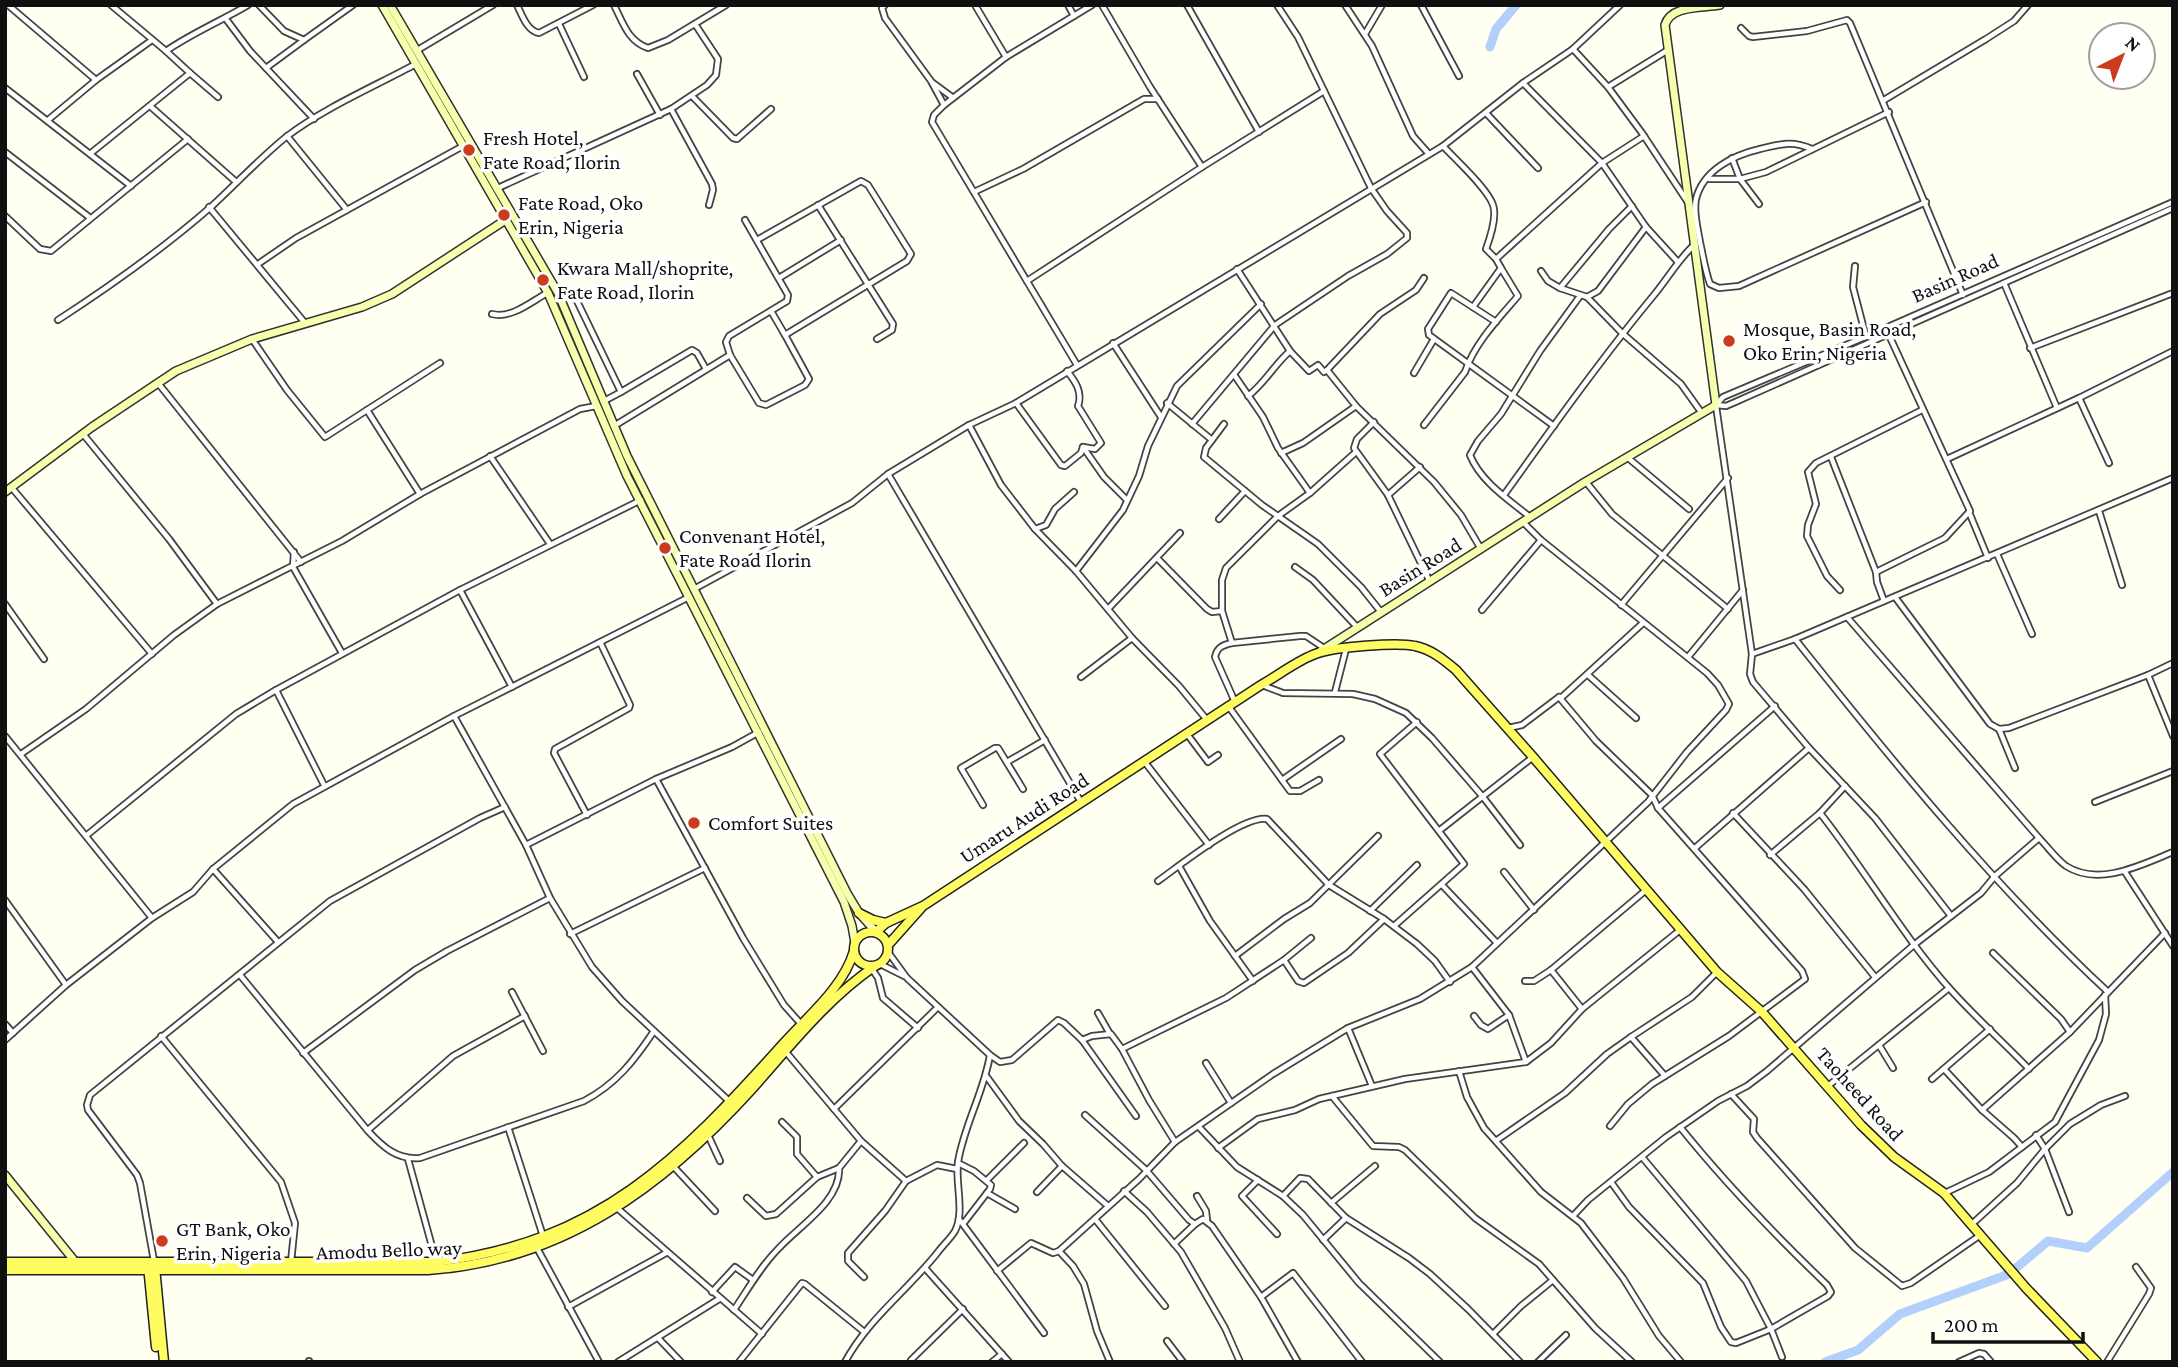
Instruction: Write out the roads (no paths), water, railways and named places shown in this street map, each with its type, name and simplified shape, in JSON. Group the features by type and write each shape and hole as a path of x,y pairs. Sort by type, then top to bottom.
{"main road":[{"name":"Taoheed Road","path":"1321,651 1413,645 1433,653 1456,670 1717,972 1762,1012 1861,1125 1894,1157 1944,1193 2026,1288 2097,1362"},
{"name":"Basin Road","path":"1144,761 1261,685 1321,651"},
{"name":"Umaru Audi Road","path":"923,906 1144,761"},
{"path":"923,906 876,966 862,963 855,947 861,935 876,932 886,923 923,906"},
{"path":"859,913 886,923"},
{"path":"876,932 885,939 888,949"},
{"name":"Amodu Bello way","path":"152,1265 428,1270 482,1263 537,1248 584,1227 617,1208 673,1166 708,1134 841,977 855,947"},
{"name":"Amodu Bello way","path":"5,1270 291,1262 436,1262 483,1256 544,1238 600,1210 640,1184 682,1150 733,1104 838,994 876,966"},
{"name":"Amodu Bello way","path":"5,1262 78,1267"},
{"path":"152,1265 153,1333 161,1362"}],"street":[{"path":"8,5 96,80"},
{"path":"111,5 218,97"},
{"path":"166,51 193,33 226,19 248,5"},
{"path":"259,5 284,31 304,40"},
{"path":"267,68 354,5"},
{"path":"382,5 498,188 558,293 600,404 614,426 643,499"},
{"path":"390,5 416,64 548,293 643,499 839,885 849,914 855,947"},
{"path":"413,52 493,5"},
{"path":"517,5 528,27 539,33 593,5"},
{"path":"614,5 630,37 637,45 648,48 695,24 715,8 726,5"},
{"path":"885,5 882,9 885,18 931,81 944,105"},
{"path":"975,5 1006,57"},
{"path":"1068,5 1074,16"},
{"path":"1077,365 932,122 934,115 952,97 1006,57 1091,5"},
{"path":"1102,5 1150,87 1202,167"},
{"path":"1187,5 1259,132"},
{"path":"1192,424 1275,326 1407,238 1407,233 1371,188 1298,37 1277,5"},
{"path":"1345,5 1372,46 1413,136 1428,153"},
{"path":"1365,34 1382,5"},
{"path":"1421,5 1459,76"},
{"path":"5,1040 66,985 152,918 193,892 214,869 293,804 454,716 692,593 852,503 888,474 969,425 1016,403 1443,146 1523,83 1573,49 1619,5"},
{"path":"1720,5 1671,13 1665,25 1687,201 1752,654 1750,674 1753,682 1809,748 1875,818 1951,916"},
{"path":"1884,100 1986,40 2014,21 2028,5"},
{"path":"226,19 250,51 314,119"},
{"path":"1741,28 1753,37 1807,31 1847,20 1855,32 1884,100 1964,297"},
{"path":"559,24 584,77"},
{"path":"498,188 660,116 692,96 716,75 718,67 718,59 712,47 695,24"},
{"path":"48,120 96,80 152,40"},
{"path":"1573,49 1608,88 1687,201"},
{"path":"1608,88 1669,50"},
{"path":"58,320 123,278 209,207 287,136 416,64"},
{"path":"91,153 190,73"},
{"path":"637,74 660,116"},
{"path":"931,81 952,97"},
{"path":"1523,83 1602,163 1646,227 1677,261"},
{"path":"1144,99 1150,87"},
{"path":"5,88 131,186"},
{"path":"1027,281 1324,91"},
{"path":"692,96 737,139 771,109"},
{"path":"974,192 1023,169 1144,99 1158,99"},
{"path":"150,106 235,181"},
{"path":"671,109 712,184 709,205"},
{"path":"1708,179 1740,180 1766,172 1889,112"},
{"path":"1486,113 1538,168"},
{"path":"287,136 347,211"},
{"path":"1496,259 1602,163 1644,136"},
{"path":"5,216 40,249 51,251 89,217 188,139"},
{"path":"1812,149 1798,142 1745,153 1716,169 1708,179 1696,199 1695,212 1705,272 1710,284 1719,288 1739,286 1926,202"},
{"path":"258,264 296,238 464,145"},
{"path":"1424,425 1465,373 1468,363 1496,322 1518,296 1496,259 1486,249 1494,216 1493,204 1443,146"},
{"path":"5,152 89,217"},
{"path":"1732,158 1740,180 1759,204"},
{"path":"757,240 861,181 868,185 911,254 907,261 785,335"},
{"name":"Basin Road","path":"1716,405 1726,406 1867,339 1964,297 2004,283 2173,202"},
{"path":"818,205 894,327 877,339"},
{"path":"1560,288 1609,229 1632,206"},
{"path":"209,207 306,324"},
{"name":"Basin Road","path":"1321,651 1627,456 1716,405 1723,397 1867,339 2124,226 2173,208"},
{"path":"152,654 8,489 82,433 158,383 196,362 252,339 362,307 392,293 507,219"},
{"path":"745,220 789,298 783,305 771,311 729,336 726,342 730,355 759,404 766,405 805,385 809,379 771,311"},
{"path":"1541,271 1548,281 1560,288 1587,297 1598,291 1646,227"},
{"path":"779,279 841,240"},
{"path":"1504,495 1622,333 1659,289 1677,261 1694,245"},
{"path":"1855,266 1853,287 1867,339"},
{"path":"1472,307 1501,268"},
{"path":"1237,269 1290,351 1309,371 1318,365 1324,372 1326,370 1356,406 1420,467 1461,515 1481,550"},
{"path":"1326,370 1380,314 1416,290 1424,278"},
{"path":"2004,283 2057,408"},
{"path":"1597,307 1598,291"},
{"path":"492,314 514,312 548,293"},
{"path":"558,293 570,294 577,301 621,391"},
{"path":"1496,322 1451,293 1428,329 1429,335 1434,339 1554,426"},
{"path":"2030,348 2173,293"},
{"path":"1530,517 1479,470 1470,455 1580,296"},
{"path":"1587,297 1622,333 1681,384 1702,412"},
{"path":"1076,571 1123,510 1139,476 1148,446 1177,386 1261,304"},
{"path":"1888,332 1947,459 1988,558"},
{"path":"252,339 322,435 329,436 440,363"},
{"path":"1414,373 1434,339"},
{"path":"1114,343 1161,417"},
{"path":"21,754 86,709 217,604 293,567 420,494 580,409 600,404 692,350 697,352 706,369"},
{"path":"1248,396 1290,351"},
{"path":"1947,459 2080,398 2173,351"},
{"path":"614,426 730,355"},
{"path":"1067,371 1079,391 1078,406 1101,443 1095,449 1083,447"},
{"path":"1235,376 1263,417 1273,441 1310,493"},
{"path":"158,383 301,562"},
{"path":"1730,394 1733,403"},
{"path":"2080,398 2109,463"},
{"path":"1016,403 1061,466 1065,466 1081,453 1083,447"},
{"path":"1167,403 1212,440"},
{"path":"1281,453 1303,443 1356,406"},
{"path":"367,410 420,494"},
{"path":"1840,590 1827,576 1807,536 1816,504 1808,472 1816,463 1922,410"},
{"path":"1374,422 1357,439 1353,448 1388,495 1430,582"},
{"path":"1224,424 1204,457 1245,491 1318,544 1361,587 1381,612"},
{"path":"969,425 1002,485 1035,528 1208,721"},
{"path":"82,433 169,539 217,604"},
{"path":"1083,447 1098,471 1127,500"},
{"path":"1232,643 1222,611 1223,573 1278,516 1310,493 1356,452"},
{"path":"490,456 550,544"},
{"path":"1627,456 1689,509"},
{"path":"1831,457 1877,572 1877,582 1884,601"},
{"path":"1388,495 1420,467"},
{"path":"888,474 971,619 1082,803"},
{"path":"1621,605 1728,478"},
{"path":"1752,654 1795,639 2173,478"},
{"path":"1586,482 1612,514 1728,608"},
{"path":"1219,519 1245,491"},
{"path":"1035,528 1045,525 1055,509 1074,492"},
{"path":"87,835 236,714 460,590 643,499"},
{"path":"2099,511 2122,585"},
{"path":"1877,572 1945,537 1969,512"},
{"path":"997,1271 1031,1243 1054,1253 1059,1251 1139,1179 1175,1142 1273,1074 1348,1028 1420,999 1472,967 1648,802 1687,752 1726,710 1729,704 1718,685 1688,657 1522,522"},
{"path":"1108,609 1180,533"},
{"path":"1482,610 1541,540"},
{"path":"294,552 293,567 342,653"},
{"path":"1997,554 2032,634"},
{"path":"1157,558 1207,609 1212,612 1222,611"},
{"path":"1295,567 1313,580 1357,628"},
{"path":"460,590 512,687"},
{"path":"1688,657 1743,590"},
{"path":"692,593 759,732 839,885 876,932"},
{"path":"1895,597 1990,724 1999,729 2009,728 2173,663"},
{"path":"5,604 44,659"},
{"path":"1847,617 2062,863 2091,874 2125,872 2173,852"},
{"path":"1508,728 1522,725 1559,696 1562,697 1643,622"},
{"path":"1319,780 1296,793 1290,791 1232,705 1215,657 1216,651 1222,646 1232,643 1300,635 1306,636 1321,651"},
{"path":"1081,677 1132,638"},
{"path":"1795,639 1851,710 1995,876 2107,994 2106,1014 2099,1040 2057,1119 1989,1172 1944,1193"},
{"path":"587,815 554,753 555,748 629,708 630,705 600,642"},
{"path":"1335,692 1346,649"},
{"path":"1588,675 1636,718"},
{"path":"2148,675 2173,736"},
{"path":"1261,685 1283,693 1335,692 1375,699 1406,713 1483,797 1520,845"},
{"path":"276,690 324,785"},
{"path":"1559,696 1596,741 1652,795 1658,808 1802,971 1805,979 1729,1036 1665,1076 1628,1104 1610,1126"},
{"path":"1658,808 1774,706"},
{"path":"454,716 526,845 550,898 592,967 654,1031 733,1104"},
{"path":"1394,926 1443,886 1444,881 1464,864 1380,754 1417,722"},
{"path":"1999,729 2015,768"},
{"path":"526,845 656,779 732,747 759,732"},
{"path":"1187,734 1208,762 1218,755"},
{"path":"5,736 152,918"},
{"path":"1282,779 1341,739"},
{"path":"1006,762 1045,740"},
{"path":"984,805 961,768 995,748 998,748 1023,789"},
{"path":"1695,848 1809,748"},
{"path":"1440,830 1533,757"},
{"path":"1144,761 1209,845"},
{"path":"2095,802 2173,771"},
{"path":"656,779 743,938 784,1005 801,1024"},
{"path":"1770,855 1820,813 1844,786"},
{"path":"152,1265 140,1182 88,1110 88,1099 94,1091 319,909 349,888 505,807"},
{"path":"1820,813 1949,988 2029,1069"},
{"path":"1732,814 1804,889 1875,977"},
{"path":"1158,881 1209,845 1254,820 1267,819 1329,886 1384,919 1418,944 1450,982"},
{"path":"1235,956 1310,903 1378,836"},
{"path":"1573,1216 1588,1200 1680,1127 1747,1086 1795,1049 1875,977 1981,893 1995,876 2039,838"},
{"path":"1370,911 1417,865"},
{"path":"1180,866 1210,922 1253,981"},
{"path":"570,934 705,868"},
{"path":"214,869 278,942"},
{"path":"1504,872 1534,910"},
{"path":"2125,872 2173,946"},
{"path":"1443,886 1497,943"},
{"path":"1525,981 1534,981 1550,970 1647,889"},
{"path":"303,1053 415,970 550,898"},
{"path":"5,900 66,985"},
{"path":"1284,960 1298,981 1304,983 1348,953 1384,919"},
{"path":"1218,1148 1258,1119 1332,1096 1372,1086 1526,1062 1551,1042 1582,1009 1680,929"},
{"path":"1982,1110 2070,1032 2165,933"},
{"path":"1122,1049 1226,998 1284,960 1311,938"},
{"path":"888,949 907,978 1000,1062 1012,1060 1058,1020 1065,1023 1082,1040 1136,1116"},
{"path":"1993,953 2062,1019 2070,1032"},
{"path":"876,966 907,978"},
{"path":"876,966 883,998 918,1028"},
{"path":"1472,967 1509,1015 1526,1062"},
{"path":"1550,970 1582,1009"},
{"path":"1497,1140 1565,1093 1607,1054 1692,997 1717,972"},
{"path":"240,975 368,1131 389,1151 408,1159 420,1158 584,1101 619,1078 654,1031"},
{"path":"1828,1086 1949,988"},
{"path":"512,992 543,1051"},
{"path":"834,1109 938,1007"},
{"path":"1098,1013 1122,1049 1175,1142"},
{"path":"1474,1016 1488,1029 1509,1015"},
{"path":"368,1131 453,1056 525,1016"},
{"path":"5,1024 13,1033"},
{"path":"1348,1028 1372,1086"},
{"path":"1932,1079 1990,1029"},
{"path":"1082,1040 1111,1034"},
{"path":"160,1036 281,1182 295,1223 291,1262"},
{"path":"1631,1037 1665,1076"},
{"path":"1879,1045 1893,1068"},
{"path":"785,1051 861,1141 906,1181"},
{"path":"845,1362 863,1332 925,1268 955,1231 961,1145 986,1076 990,1055"},
{"path":"1206,1063 1231,1103"},
{"path":"1944,1069 1982,1110 2022,1147"},
{"path":"1459,1071 1475,1115 1541,1192 1581,1223 1611,1262 1659,1336 1681,1362"},
{"path":"986,1076 1019,1121 1062,1166 1108,1206"},
{"path":"1731,1094 1754,1119 1753,1132 1757,1138 1815,1205 1855,1248 1902,1286 1911,1283 1980,1235"},
{"path":"1332,1096 1373,1146 1399,1147 1405,1150 1475,1218 1539,1264 1595,1328 1632,1362"},
{"path":"1971,1224 2017,1183 2070,1124 2101,1105 2125,1096"},
{"path":"1085,1115 1146,1170 1170,1201 1195,1224"},
{"path":"782,1122 797,1137 797,1154 817,1177"},
{"path":"508,1127 544,1238"},
{"path":"1199,1127 1237,1167 1283,1196 1359,1283 1440,1362"},
{"path":"1611,1182 1629,1207 1703,1283 1728,1340 1736,1343 1771,1329 1828,1296 1830,1290 1762,1222 1680,1127"},
{"path":"708,1134 720,1161"},
{"path":"2036,1135 2045,1149 2069,1212"},
{"path":"747,1198 766,1216 771,1217 817,1177 839,1168 861,1141"},
{"path":"987,1180 1024,1143"},
{"path":"1642,1157 1745,1281 1771,1329 1782,1357"},
{"path":"408,1159 436,1262"},
{"path":"864,1277 848,1261 848,1253 885,1211 906,1181 937,1165 958,1166 987,1180 991,1185 987,1193 963,1224"},
{"path":"673,1166 715,1211"},
{"path":"1037,1192 1062,1166"},
{"path":"1331,1203 1376,1166"},
{"path":"734,1310 779,1247 813,1218 840,1181 839,1168"},
{"path":"5,1175 78,1267"},
{"path":"1283,1196 1304,1177 1346,1218 1409,1258 1468,1308 1520,1362"},
{"path":"1258,1180 1242,1196 1277,1234"},
{"path":"1124,1191 1147,1212 1174,1244 1225,1328 1240,1362"},
{"path":"987,1193 1015,1209"},
{"path":"1197,1196 1206,1211 1207,1221 1261,1297 1298,1362"},
{"path":"617,1208 762,1335"},
{"path":"958,1218 1044,1333"},
{"path":"1323,1240 1346,1218"},
{"path":"1095,1219 1165,1306"},
{"path":"1174,1244 1195,1224 1203,1219 1207,1221"},
{"path":"537,1248 599,1362"},
{"path":"1059,1251 1073,1266 1084,1284 1097,1331 1110,1362"},
{"path":"569,1307 666,1253"},
{"path":"712,1292 735,1267 753,1280"},
{"path":"2106,1362 2151,1288 2136,1267"},
{"path":"925,1268 1009,1362"},
{"path":"1261,1297 1293,1273 1362,1362"},
{"path":"1493,1334 1553,1280"},
{"path":"739,1362 802,1283 863,1332"},
{"path":"618,1362 719,1299"},
{"path":"911,1360 963,1309"},
{"path":"1538,1362 1566,1335"},
{"path":"658,1338 681,1362"},
{"path":"1167,1341 1183,1362"},
{"path":"1959,1362 1984,1353 1991,1362"},
{"path":"992,1362 1002,1354"}],"waterway":[{"path":"1490,47 1496,29 1516,5"},
{"path":"1825,1362 1858,1350 1900,1314 2009,1274 2048,1241 2087,1248 2173,1172"}],"place":[{"name":"Fresh Hotel, Fate Road, Ilorin","path":"469,150"},
{"name":"Fate Road, Oko Erin, Nigeria","path":"504,215"},
{"name":"Kwara Mall/shoprite, Fate Road, Ilorin","path":"543,280"},
{"name":"Mosque, Basin Road, Oko Erin, Nigeria","path":"1729,341"},
{"name":"Convenant Hotel, Fate Road Ilorin","path":"665,548"},
{"name":"Comfort Suites","path":"694,823"},
{"name":"GT Bank, Oko Erin, Nigeria","path":"162,1241"}]}
